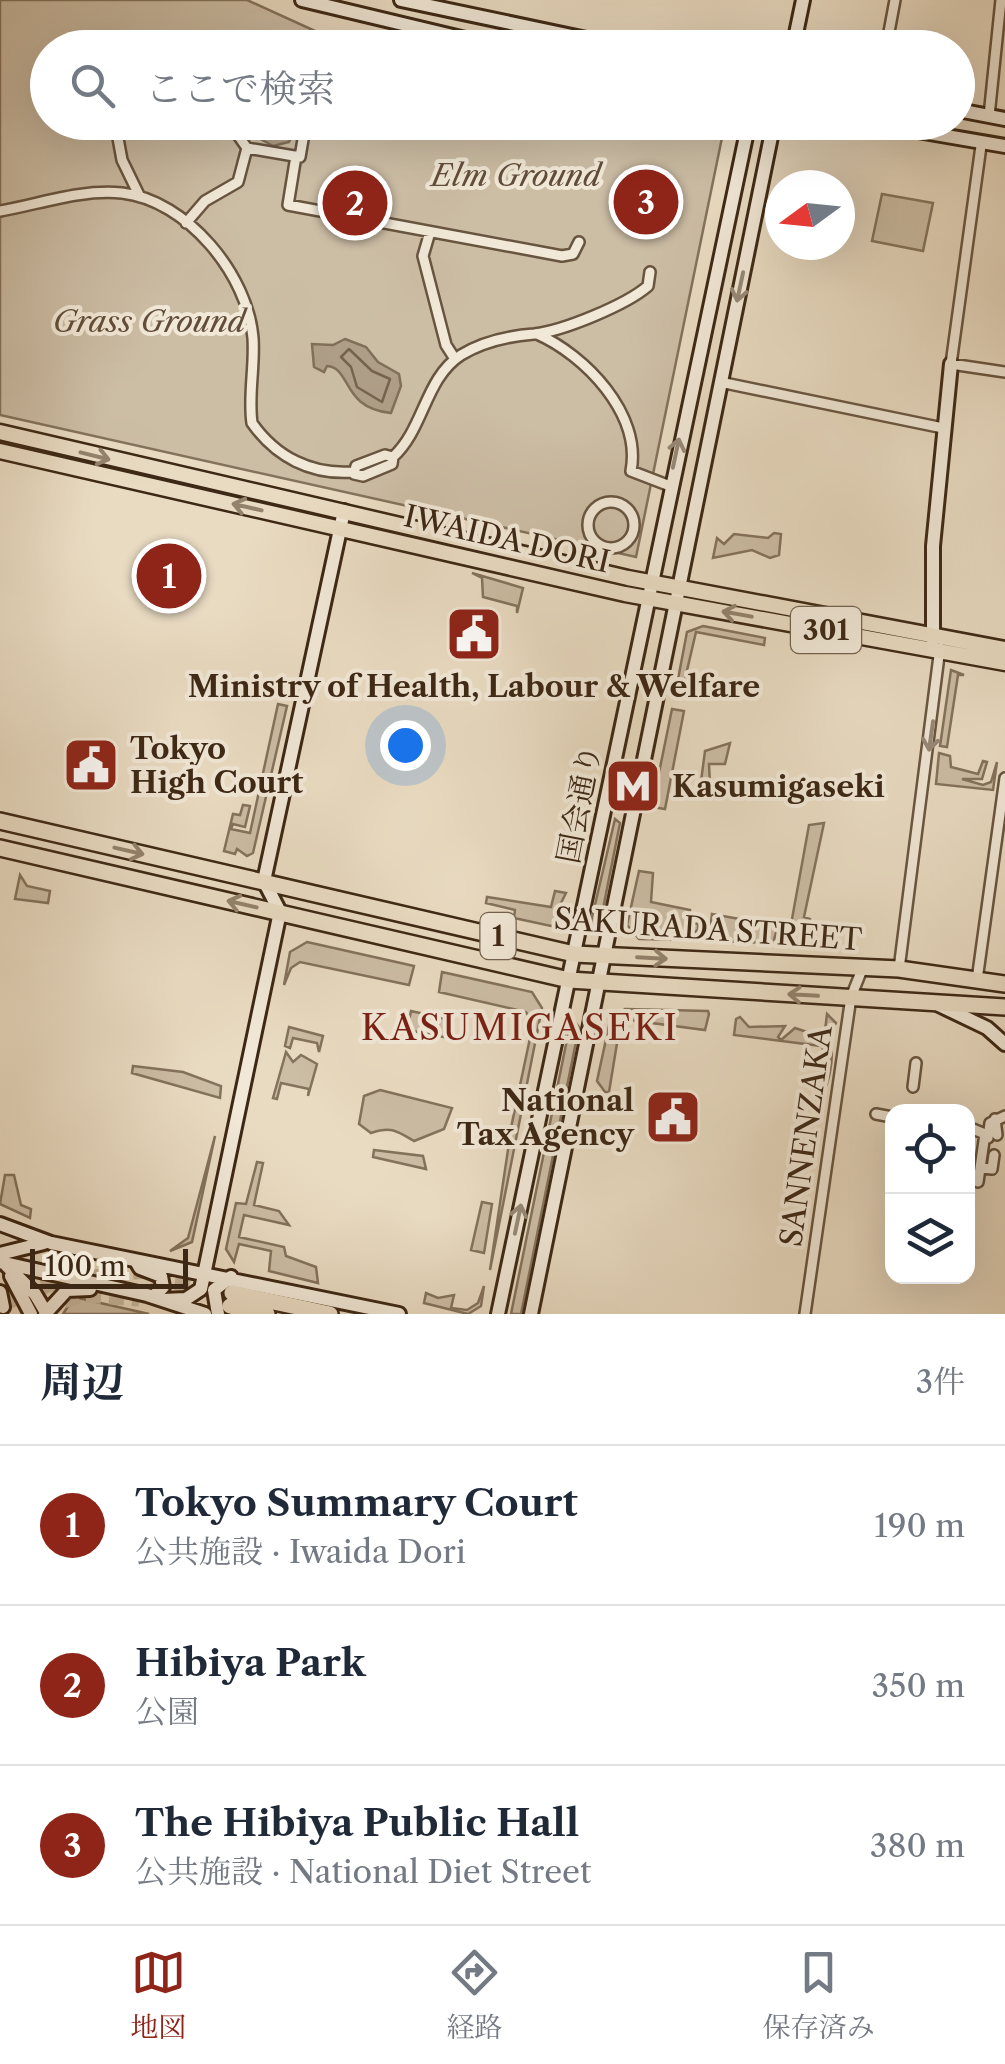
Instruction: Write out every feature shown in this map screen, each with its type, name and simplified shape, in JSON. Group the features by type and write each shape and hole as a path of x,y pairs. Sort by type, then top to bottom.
{"highway":[{"name":"SAKURADA STREET","path":"0,821 574,954 863,966 1005,984"},
{"path":"17,852 22,826"},
{"path":"65,863 71,837"},
{"name":"SAKURADA STREET","path":"0,848 568,980 1005,1006"},
{"path":"186,891 191,864"},
{"path":"350,929 354,902"},
{"path":"432,948 438,922"},
{"path":"222,1303 267,1314"},
{"path":"222,1303 330,1314"}],"main road":[{"path":"304,0 428,30"},
{"path":"402,0 544,30"},
{"path":"797,30 803,0"},
{"path":"975,113 1005,118"},
{"name":"国会通り","path":"498,1314 745,140"},
{"path":"532,1314 601,956 770,140"},
{"path":"952,140 1005,146"},
{"path":"936,643 943,428 951,364"},
{"name":"IWAIDA DORI","path":"0,432 344,511 648,590"},
{"name":"IWAIDA DORI","path":"0,451 342,529 675,595"},
{"path":"222,1303 202,1289 280,912 264,881 344,511"},
{"name":"301","path":"675,595 936,643 1005,662"},
{"name":"301","path":"936,643 1005,649"},
{"path":"926,1000 978,1023 1005,1044"},
{"path":"0,1224 52,1243 204,1272 222,1303"},
{"path":"4,1266 22,1248 52,1243"},
{"path":"134,1259 140,1268 161,1276 163,1287 154,1298"},
{"path":"4,1266 154,1298 196,1295 204,1272"},
{"path":"4,1266 46,1313 71,1288 154,1298 400,1314"},
{"path":"4,1266 31,1314"},
{"path":"0,1292 3,1308"}],"street":[{"path":"889,30 895,0"},
{"path":"989,116 1002,0"},
{"path":"118,140 122,160 140,197"},
{"path":"242,140 247,148 300,157 303,140"},
{"path":"981,146 951,364 1005,372"},
{"path":"186,224 204,200 230,190 238,182 247,148"},
{"path":"296,156 288,205 562,256 573,254 579,242"},
{"path":"0,210 81,194 140,197 186,224 226,266 248,314 253,338 252,423 273,447 302,466 353,472 357,477 392,464 393,457 410,442 434,387 455,359 496,339 537,334 636,297 648,286 650,272"},
{"path":"430,232 423,256 446,345 455,359"},
{"path":"537,334 572,354 606,391 630,442 631,471 670,486"},
{"path":"720,382 943,428"},
{"path":"619,504 632,516 632,533 622,545 606,547 592,538 589,520 599,506 619,504"},
{"path":"900,969 936,643"},
{"path":"978,980 1005,778"},
{"name":"SANNENZAKA","path":"805,1314 851,997 863,966"},
{"path":"913,1088 916,1062"},
{"path":"876,1114 885,1115"},
{"path":"978,1182 996,1125"},
{"path":"975,1130 985,1134 984,1160"}],"green space":[{"path":"0,0 247,0 313,30 30,30 30,140 722,140 636,557 0,415"},
{"path":"882,194 933,203 923,251 872,241"},
{"path":"774,533 781,534 779,555 770,558 752,550 713,558 717,538 724,544 734,534 768,538"},
{"path":"472,573 523,588 517,613 517,606 483,597 482,578"},
{"path":"703,626 765,638 764,645 696,632 681,696 675,695 687,632"},
{"path":"951,670 964,675 958,675 947,747 940,746"},
{"path":"278,704 287,706 253,853 247,856 237,849 235,854 224,851 233,814 240,815 243,805 250,806 245,827 233,824 231,829 250,833"},
{"path":"672,709 684,711 665,809 652,807"},
{"path":"730,743 725,764 709,764 710,785 700,789 705,751"},
{"path":"939,753 950,756 951,767 978,774 983,761 987,762 982,779 962,779 983,785 991,782 997,762 993,790 936,784"},
{"path":"615,819 620,823 600,924 594,928 591,922"},
{"path":"824,823 804,917 810,919 807,935 790,930 809,825"},
{"path":"639,871 653,873 651,902 690,910 688,922 698,924 698,929 688,940 639,939 627,925"},
{"path":"20,875 27,886 50,891 48,903 15,899"},
{"path":"555,891 566,893 560,905 561,923 551,926 514,918 515,910 486,903 487,897 551,907"},
{"path":"712,914 778,926 773,943 715,941 710,931"},
{"path":"307,942 414,966 409,985 300,962 291,968 284,985 290,952"},
{"path":"442,972 532,992 542,1008 490,1270 512,1123 533,1024 526,1012 439,992"},
{"path":"625,1009 709,1014 705,1030 621,1019 609,1092 605,1092 597,1081 610,1021"},
{"path":"411,1011 451,1020 449,1038 407,1030"},
{"path":"827,1014 836,1023 828,1037 830,1072 816,1105"},
{"path":"740,1017 749,1027 785,1026 778,1037 781,1040 795,1028 819,1036 821,1046 734,1035 736,1019"},
{"path":"575,1022 579,1027 521,1314 511,1314 570,1025"},
{"path":"289,1027 323,1036 319,1052 317,1043 293,1038 290,1048 285,1046"},
{"path":"286,1052 293,1062 301,1055 317,1064 308,1096 309,1089 281,1083 277,1099 273,1098"},
{"path":"133,1066 183,1072 221,1086 220,1098 132,1073"},
{"path":"380,1090 452,1108 444,1129 414,1141 394,1131 371,1133 359,1124 364,1096"},
{"path":"215,1136 192,1242 170,1251 188,1238"},
{"path":"374,1150 423,1156 426,1169 373,1157"},
{"path":"257,1162 263,1163 254,1205 279,1211 289,1225 244,1215 239,1237 284,1247 286,1256 316,1267 318,1283 269,1271 271,1251 239,1244 234,1262 226,1249 236,1203 246,1204"},
{"path":"5,1175 14,1175 21,1205 31,1209 30,1218 0,1204"},
{"path":"482,1202 492,1204 484,1253 471,1250"},
{"path":"484,1286 481,1306 468,1314 424,1303 426,1293 438,1298 454,1295 451,1308 467,1310 478,1303"},
{"path":"74,1297 149,1314 63,1314"}],"water":[{"path":"262,140 290,140 289,142 273,146"},
{"path":"345,339 366,347 378,362 399,374 401,386 391,413 363,404 335,368 327,366 324,372 314,367 312,344 333,345"}],"tunnel":[{"path":"0,1305 58,1281 152,1270"},
{"path":"152,1279 213,1289"},
{"path":"20,1314 84,1295 139,1299"}],"place":[{"name":"The Hibiya Public Hall","path":"646,202"},
{"name":"Hibiya Park","path":"355,203"},
{"name":"Tokyo Summary Court","path":"169,576"},
{"name":"Ministry of Health, Labour & Welfare","path":"474,634"},
{"name":"Tokyo High Court","path":"91,765"},
{"name":"Kasumigaseki","path":"633,786"},
{"name":"National Tax Agency","path":"673,1117"}],"district":[{"name":"KASUMIGASEKI","path":"520,1027"}],"park label":[{"name":"Elm Ground","path":"516,175"},
{"name":"Grass Ground","path":"149,321"}]}
